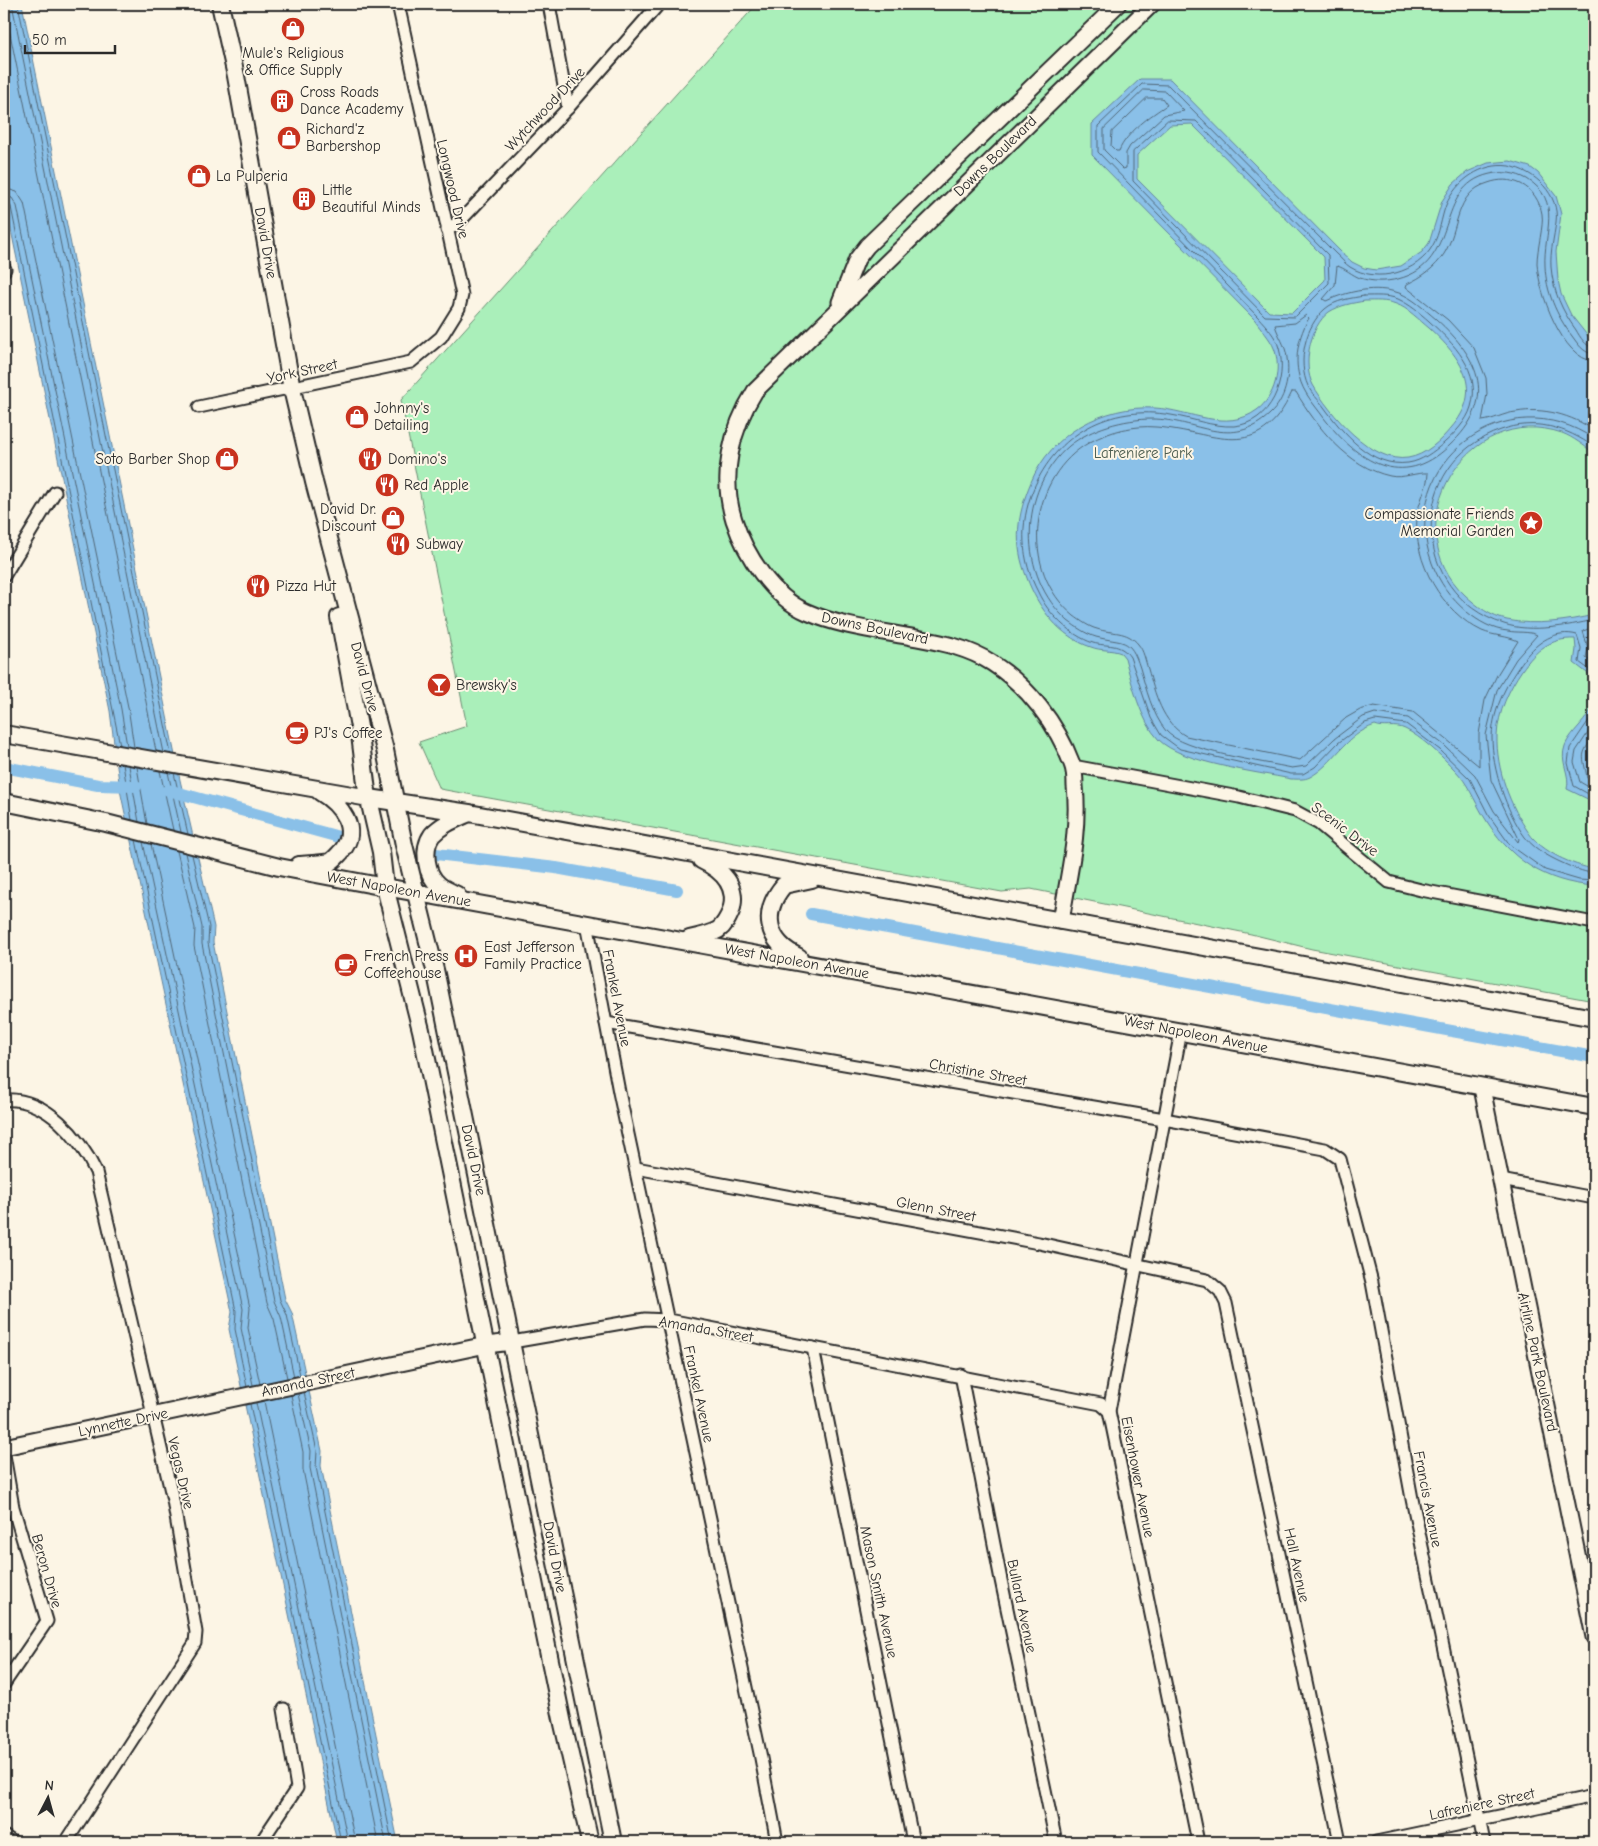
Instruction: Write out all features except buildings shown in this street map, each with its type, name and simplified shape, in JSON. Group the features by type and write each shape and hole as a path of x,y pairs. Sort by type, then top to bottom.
{"main road":[{"name":"David Drive","path":"220,4 236,76 292,389 314,482 385,750 415,892 436,974 613,1842"},
{"name":"David Drive","path":"314,482 359,727 369,798 385,887 421,1030 553,1675 590,1842"},
{"path":"4,734 369,798 469,813 1594,1018"},
{"path":"279,867 331,862 343,850 348,837 349,825 343,810 329,797 312,788"},
{"name":"West Napoleon Avenue","path":"4,802 106,823 279,867 1594,1107"},
{"path":"468,901 439,885 428,870 427,849 431,836 446,823 469,813"},
{"path":"682,941 706,935 719,929 727,920 732,906 733,892 728,879 716,867 690,854"},
{"path":"811,963 782,947 772,933 769,916 772,904 784,885 824,878"},
{"path":"553,1675 578,1670"}],"street":[{"name":"Longwood Drive","path":"398,4 462,295 459,308 442,337 411,362"},
{"path":"549,4 568,108"},
{"name":"Wytchwood Drive","path":"447,230 460,221 568,108 659,4"},
{"name":"Downs Boulevard","path":"838,308 857,259 867,246 1118,4"},
{"name":"Downs Boulevard","path":"1061,921 1078,821 1073,766 1053,724 1017,683 991,662 954,645 828,620 805,611 785,597 750,559 739,537 728,492 729,461 734,434 743,409 754,390 1152,4"},
{"name":"York Street","path":"199,407 292,389 411,362"},
{"path":"4,576 55,492"},
{"name":"Scenic Drive","path":"1073,766 1239,797 1295,811 1319,824 1389,882 1421,890 1594,923"},
{"name":"Frankel Avenue","path":"587,923 606,1023 760,1753 777,1842"},
{"name":"Christine Street","path":"606,1023 1164,1119 1325,1149 1341,1161"},
{"name":"Eisenhower Avenue","path":"1181,1031 1138,1266 1109,1410 1198,1842"},
{"name":"Airline Park Boulevard","path":"1482,1088 1594,1637"},
{"name":"Vegas Drive","path":"4,1100 37,1106 50,1116 75,1138 85,1150 96,1172 173,1500 196,1632 195,1643 66,1842"},
{"name":"Francis Avenue","path":"1341,1161 1372,1282 1412,1499 1484,1842"},
{"name":"Glenn Street","path":"636,1168 1039,1243 1207,1280 1223,1295"},
{"path":"1501,1180 1594,1198"},
{"name":"Hall Avenue","path":"1223,1295 1340,1842"},
{"name":"Amanda Street","path":"242,1396 486,1345 645,1319 668,1320 961,1376 1101,1404 1109,1410"},
{"name":"Mason Smith Avenue","path":"814,1348 913,1842"},
{"name":"Bullard Avenue","path":"961,1376 1001,1580 1056,1842"},
{"name":"Lynnette Drive","path":"4,1447 242,1396"},
{"name":"Beron Drive","path":"4,1455 13,1507 47,1621 4,1684"},
{"path":"261,1842 297,1788 284,1709"},
{"name":"Lafreniere Street","path":"1376,1842 1594,1796"},
{"path":"4,1836 13,1842"}],"green space":[{"name":"Lafreniere Park","path":"757,4 1594,4 1594,1001 1312,949 1251,934 1031,889 1002,892 440,789 419,742 467,726 401,400"}],"water":[{"path":"4,4 22,4 180,780 214,927 213,942 285,1299 292,1313 322,1451 321,1466 398,1842 337,1842 229,1329 232,1312 120,790 110,711 4,196"},
{"path":"1140,79 1170,79 1340,251 1352,262 1364,268 1376,270 1401,266 1422,252 1429,243 1442,201 1453,184 1467,172 1488,163 1510,161 1530,167 1538,173 1556,196 1561,214 1556,252 1561,294 1571,315 1594,344 1594,453 1562,433 1528,428 1496,435 1470,452 1450,476 1439,505 1436,536 1444,567 1465,595 1490,614 1501,619 1529,623 1562,621 1594,615 1594,699 1591,676 1574,663 1575,639 1551,643 1538,651 1522,670 1513,685 1505,701 1500,718 1497,749 1510,799 1529,833 1549,852 1558,857 1594,869 1594,886 1576,884 1543,873 1529,866 1516,856 1493,831 1460,775 1424,742 1411,732 1401,728 1375,725 1365,730 1348,742 1326,765 1310,777 1303,779 1291,779 1221,766 1185,755 1170,748 1152,732 1142,712 1125,658 1121,653 1095,648 1069,636 1052,620 1037,600 1023,565 1018,541 1022,506 1040,465 1065,437 1098,417 1136,408 1155,408 1220,420 1233,420 1245,417 1257,410 1268,398 1277,373 1274,348 1255,320 1092,155 1092,124","holes":["1192,124 1324,257 1325,280 1292,313 1269,312 1137,179 1137,155 1170,125","1365,301 1392,303 1409,311 1441,339 1459,362 1465,375 1467,387 1466,400 1461,414 1451,428 1427,451 1421,454 1408,458 1394,458 1366,445 1330,409 1313,385 1310,377 1308,367 1310,346 1322,318 1338,308"]},
{"path":"1594,699 1594,802 1567,789 1568,778 1563,757 1568,740 1593,706"}],"waterway":[{"path":"4,767 98,785 136,786"},
{"path":"168,790 339,837"},
{"path":"436,854 556,868 677,890"},
{"path":"811,914 1594,1057"}],"place":[{"name":"Mule's Religious & Office Supply","path":"293,29"},
{"name":"Cross Roads Dance Academy","path":"282,101"},
{"name":"Richard'z Barbershop","path":"289,138"},
{"name":"La Pulperia","path":"199,176"},
{"name":"Little Beautiful Minds","path":"304,199"},
{"name":"Johnny's Detailing","path":"357,417"},
{"name":"Soto Barber Shop","path":"227,459"},
{"name":"Domino's","path":"370,459"},
{"name":"Red Apple","path":"387,485"},
{"name":"David Dr. Discount","path":"393,518"},
{"name":"Compassionate Friends Memorial Garden","path":"1531,523"},
{"name":"Subway","path":"398,544"},
{"name":"Pizza Hut","path":"258,586"},
{"name":"Brewsky's","path":"439,685"},
{"name":"PJ's Coffee","path":"297,733"},
{"name":"East Jefferson Family Practice","path":"466,956"},
{"name":"French Press Coffeehouse","path":"346,965"}]}
